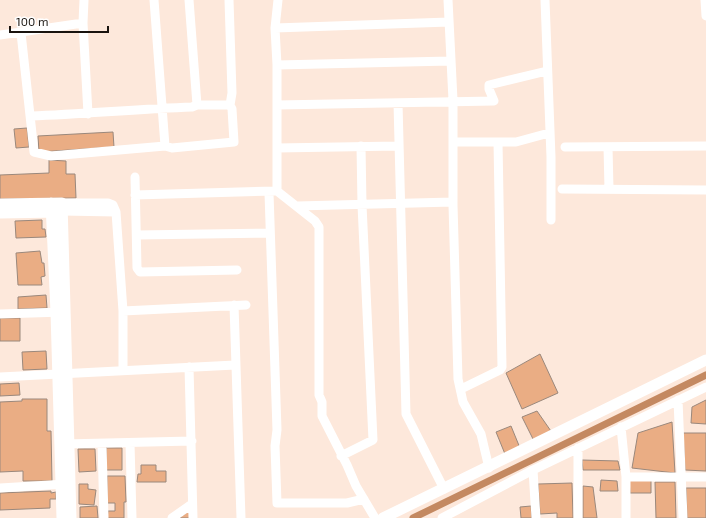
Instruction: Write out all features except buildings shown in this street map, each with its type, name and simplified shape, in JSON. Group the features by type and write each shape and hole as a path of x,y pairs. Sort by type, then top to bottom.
{"main road":[{"path":"0,204 57,207"},
{"path":"0,213 57,207"},
{"path":"57,207 64,444 66,484 71,518"},
{"path":"383,518 489,468 706,360"},
{"path":"62,518 66,484"}],"street":[{"path":"84,0 83,23 88,114"},
{"path":"154,0 165,146"},
{"path":"189,0 198,105"},
{"path":"21,33 34,152 51,156 165,146 172,148 234,142 232,109 230,105 232,93 229,0"},
{"path":"278,0 275,28 276,148 269,233 276,430 276,503 347,503 364,499"},
{"path":"448,0 453,101 453,202 458,379 463,402 481,434 489,468"},
{"path":"545,0 551,220"},
{"path":"705,0 706,16"},
{"path":"275,28 448,22"},
{"path":"0,35 83,23"},
{"path":"276,65 450,61"},
{"path":"276,105 494,101 489,89 490,85 548,71"},
{"path":"398,103 398,146 402,203 406,414 444,489"},
{"path":"31,116 88,114 125,109 192,107 198,105 230,105"},
{"path":"453,142 516,142 549,133"},
{"path":"461,389 500,370 502,367 498,142"},
{"path":"342,456 374,440 362,205 361,146"},
{"path":"276,148 398,146"},
{"path":"565,147 706,146"},
{"path":"608,147 609,189"},
{"path":"135,177 137,268 140,272 237,270"},
{"path":"562,189 706,190"},
{"path":"135,195 273,192 297,206 315,221 319,228 319,395 322,402 322,416 356,486 375,518"},
{"path":"297,206 453,202"},
{"path":"57,207 108,203 114,206 116,212 123,311 123,369"},
{"path":"137,235 269,233"},
{"path":"234,306 241,518"},
{"path":"123,311 246,306"},
{"path":"0,314 60,312"},
{"path":"0,377 123,369 235,365"},
{"path":"189,367 193,518"},
{"path":"442,518 533,470 706,387"},
{"path":"678,400 683,518"},
{"path":"621,427 626,477 626,518"},
{"path":"64,444 192,441"},
{"path":"130,443 132,518"},
{"path":"102,444 104,518"},
{"path":"578,448 578,518"},
{"path":"533,470 536,518"},
{"path":"626,477 706,477"},
{"path":"0,488 66,484"},
{"path":"172,518 192,504"}],"waterway":[{"path":"413,518 706,375"}]}
